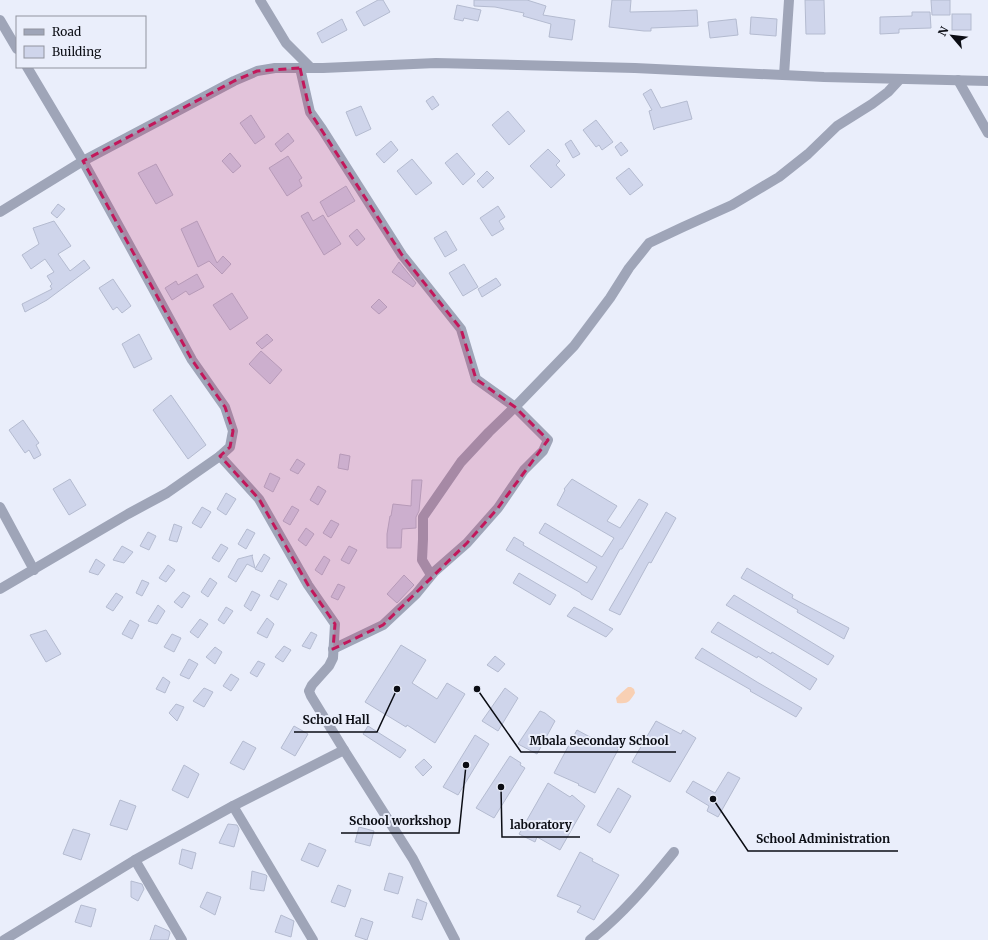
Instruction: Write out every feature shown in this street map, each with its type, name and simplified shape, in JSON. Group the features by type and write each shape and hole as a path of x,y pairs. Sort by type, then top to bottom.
{"street":[{"path":"260,0 286,43 311,68"},
{"path":"784,75 789,0"},
{"path":"0,20 16,48"},
{"path":"0,212 83,161 234,81 258,71 275,68 436,63 634,68 824,77 988,81"},
{"path":"0,589 128,514 167,493 220,456 230,447 233,431 225,407 192,360 83,161 28,68"},
{"path":"300,68 310,112 402,255 461,329 476,379 515,407 548,440 542,451 524,470 498,508 467,543 431,575 416,594 383,625 333,649"},
{"path":"431,575 422,560 423,517 460,462 574,346 610,298 629,268 649,243 732,205 780,177 808,154 837,126 872,104 888,92 900,79"},
{"path":"958,80 988,133"},
{"path":"220,456 259,499 308,586 334,624 333,658 329,666 312,685 309,691 344,750 413,859 455,940"},
{"path":"0,507 34,570"},
{"path":"4,940 135,860 234,806 344,750"},
{"path":"234,806 313,940"},
{"path":"590,940 650,882 674,852"},
{"path":"135,860 182,940"}],"highlighted area":[{"path":"300,68 310,112 402,255 461,329 476,379 515,407 548,440 498,508 467,543 383,625 333,649 335,624 308,585 259,499 220,456 230,447 233,431 225,407 192,360 83,161 234,81 257,71"}],"shaded area":[{"path":"628,687 634,689 635,693 628,702 617,703 616,698"}],"building":[{"path":"378,0 383,0 390,12 364,26 356,12"},
{"path":"474,0 527,0 546,6 543,15 575,20 572,40 549,37 551,24 523,16 524,13 495,7 474,6"},
{"path":"612,0 631,0 630,12 697,10 698,26 651,28 651,31 609,27"},
{"path":"805,0 824,0 825,34 806,34"},
{"path":"931,0 950,0 950,15 932,15"},
{"path":"457,5 481,10 478,21 464,18 463,21 454,19"},
{"path":"912,12 930,12 931,28 899,29 899,33 880,34 880,17 912,16"},
{"path":"952,14 971,14 971,30 952,30"},
{"path":"751,17 777,19 776,36 750,34"},
{"path":"342,19 347,30 322,43 317,33"},
{"path":"736,19 738,35 710,38 708,22"},
{"path":"651,89 661,108 687,101 692,119 656,128 654,130 649,111 652,110 643,94"},
{"path":"433,96 439,105 432,110 426,101"},
{"path":"361,106 371,129 356,136 346,112"},
{"path":"508,111 525,131 509,145 492,125"},
{"path":"251,115 265,137 255,144 240,123"},
{"path":"596,120 613,142 602,150 599,145 596,147 583,130"},
{"path":"288,133 294,141 281,152 275,144"},
{"path":"571,140 580,154 573,158 565,144"},
{"path":"391,141 398,150 384,163 376,154"},
{"path":"621,142 628,151 621,156 615,147"},
{"path":"548,149 560,161 556,165 565,175 551,188 530,166"},
{"path":"230,153 241,166 233,173 222,161"},
{"path":"457,153 475,174 463,185 445,163"},
{"path":"288,156 302,178 299,180 302,186 287,196 269,168"},
{"path":"412,159 432,183 416,195 397,171"},
{"path":"156,164 173,195 156,204 138,173"},
{"path":"629,168 643,185 630,195 616,178"},
{"path":"487,171 494,178 483,188 477,181"},
{"path":"346,186 355,201 328,217 320,202"},
{"path":"58,204 65,209 57,218 51,213"},
{"path":"498,206 505,217 499,221 504,229 492,236 480,218"},
{"path":"308,212 313,221 323,215 341,244 324,255 301,216"},
{"path":"54,221 71,246 58,254 70,271 84,260 90,268 47,300 25,312 22,304 52,289 50,286 52,284 47,276 54,272 45,259 31,269 22,255 39,244 33,228"},
{"path":"197,221 217,263 223,256 231,264 222,274 209,261 198,267 181,229"},
{"path":"357,229 365,239 357,246 349,236"},
{"path":"446,231 457,250 445,257 434,238"},
{"path":"399,262 416,283 413,287 392,272"},
{"path":"464,264 478,287 463,296 449,273"},
{"path":"197,274 204,287 189,295 186,291 172,300 165,288 176,281 178,285"},
{"path":"496,278 501,285 482,297 478,289"},
{"path":"113,279 131,306 122,313 117,307 113,310 99,288"},
{"path":"232,293 248,318 230,330 213,305"},
{"path":"379,299 387,307 379,314 371,307"},
{"path":"139,334 152,359 134,368 122,344"},
{"path":"267,334 273,340 262,349 256,343"},
{"path":"261,351 282,370 270,384 249,364"},
{"path":"171,395 206,445 188,459 153,410"},
{"path":"23,420 39,443 36,445 41,455 34,459 29,450 25,453 9,430"},
{"path":"340,454 350,456 348,470 338,468"},
{"path":"297,459 305,464 298,474 290,470"},
{"path":"270,473 280,478 273,492 264,487"},
{"path":"70,479 86,505 69,515 53,489"},
{"path":"572,479 617,506 607,521 620,528 639,499 648,504 622,549 620,549 592,600 506,550 514,537 524,543 523,545 587,583 597,567 539,533 545,523 602,557 614,538 557,505 565,490 564,489"},
{"path":"412,480 422,480 419,511 416,517 416,528 402,529 401,548 387,548 387,534 393,504 411,506"},
{"path":"318,486 326,491 318,505 310,500"},
{"path":"226,493 236,499 226,515 217,509"},
{"path":"292,506 299,510 290,525 283,521"},
{"path":"202,507 211,512 201,528 192,523"},
{"path":"666,512 676,518 651,563 649,562 620,615 609,610"},
{"path":"331,520 339,524 331,538 323,533"},
{"path":"174,524 182,527 177,542 169,540"},
{"path":"306,528 314,534 306,546 298,540"},
{"path":"247,529 255,533 246,549 238,544"},
{"path":"148,532 156,536 149,550 140,546"},
{"path":"221,544 228,548 219,562 212,558"},
{"path":"122,546 133,552 124,563 113,560"},
{"path":"349,546 357,550 349,564 341,560"},
{"path":"264,554 270,558 262,572 255,569"},
{"path":"253,555 255,568 247,564 236,582 228,577 238,559"},
{"path":"324,556 330,560 322,575 315,570"},
{"path":"96,559 105,565 98,575 89,572"},
{"path":"168,565 175,570 166,582 159,578"},
{"path":"747,568 793,595 792,598 849,628 844,639 797,612 798,610 741,578"},
{"path":"519,573 556,595 550,605 513,583"},
{"path":"404,575 414,585 397,603 387,594"},
{"path":"210,578 217,583 208,597 201,592"},
{"path":"142,580 149,583 142,596 136,593"},
{"path":"279,580 287,584 278,600 270,596"},
{"path":"338,584 345,587 338,600 331,597"},
{"path":"252,591 260,595 251,611 244,606"},
{"path":"183,592 190,596 182,608 174,602"},
{"path":"116,593 123,597 113,611 106,607"},
{"path":"734,595 834,656 828,665 726,605"},
{"path":"158,605 165,611 157,624 148,621"},
{"path":"226,607 233,611 224,624 218,620"},
{"path":"574,607 613,629 606,637 567,616"},
{"path":"267,618 274,624 267,638 257,633"},
{"path":"200,619 208,624 198,638 190,632"},
{"path":"130,620 139,625 132,639 122,634"},
{"path":"718,622 771,654 772,652 817,679 810,690 758,656 757,658 711,632"},
{"path":"46,630 61,654 46,662 30,635"},
{"path":"311,632 317,635 310,649 302,646"},
{"path":"172,634 181,638 174,652 164,647"},
{"path":"401,645 426,660 412,683 437,699 447,683 465,694 435,743 407,725 406,727 365,702"},
{"path":"284,646 291,650 283,662 275,657"},
{"path":"215,647 222,652 215,664 206,657"},
{"path":"702,648 802,708 796,717 695,658"},
{"path":"495,656 505,664 498,672 487,665"},
{"path":"189,659 198,664 189,679 180,675"},
{"path":"258,661 265,664 257,677 250,673"},
{"path":"231,674 239,679 231,691 223,686"},
{"path":"163,677 170,682 165,693 156,689"},
{"path":"204,688 213,692 204,707 193,701"},
{"path":"505,688 518,698 498,731 482,721"},
{"path":"176,704 184,707 177,721 169,713"},
{"path":"540,711 555,721 537,754 518,744"},
{"path":"656,721 681,734 683,730 696,738 670,782 632,762"},
{"path":"294,726 308,734 295,756 281,748"},
{"path":"368,726 406,750 400,758 363,734"},
{"path":"577,730 603,744 606,740 619,748 595,793 554,773"},
{"path":"475,735 489,744 458,795 443,787"},
{"path":"243,741 256,748 244,770 230,763"},
{"path":"510,756 521,763 520,765 525,768 494,818 476,808"},
{"path":"424,759 432,767 423,776 415,767"},
{"path":"184,765 199,774 188,798 172,790"},
{"path":"728,772 740,778 718,817 707,811 709,806 686,792 693,781 715,793"},
{"path":"548,783 570,797 572,795 585,806 560,850 537,837 535,842 519,834"},
{"path":"618,788 631,796 610,833 597,825"},
{"path":"120,800 136,806 127,830 110,825"},
{"path":"228,824 237,825 239,829 234,847 219,843"},
{"path":"359,827 374,831 370,846 355,842"},
{"path":"73,829 90,834 81,860 63,854"},
{"path":"309,843 326,850 318,867 301,860"},
{"path":"182,849 196,853 192,869 179,864"},
{"path":"580,852 593,859 592,861 619,875 594,920 577,912 581,906 557,896"},
{"path":"252,871 267,876 264,891 250,889"},
{"path":"389,873 403,877 398,894 384,890"},
{"path":"131,881 142,884 144,889 138,901 131,897"},
{"path":"338,885 351,890 345,907 331,902"},
{"path":"207,892 221,897 215,915 200,907"},
{"path":"417,899 427,903 422,920 412,917"},
{"path":"81,905 96,909 91,927 75,922"},
{"path":"281,915 294,921 291,937 275,932"},
{"path":"361,918 373,922 367,940 355,936"},
{"path":"155,925 169,931 170,933 168,940 150,940"}],"place":[{"name":"School Hall","path":"397,689"},
{"name":"Mbala Seconday School","path":"477,689"},
{"name":"School workshop","path":"466,765"},
{"name":"laboratory","path":"501,787"},
{"name":"School Administration","path":"713,799"}]}
